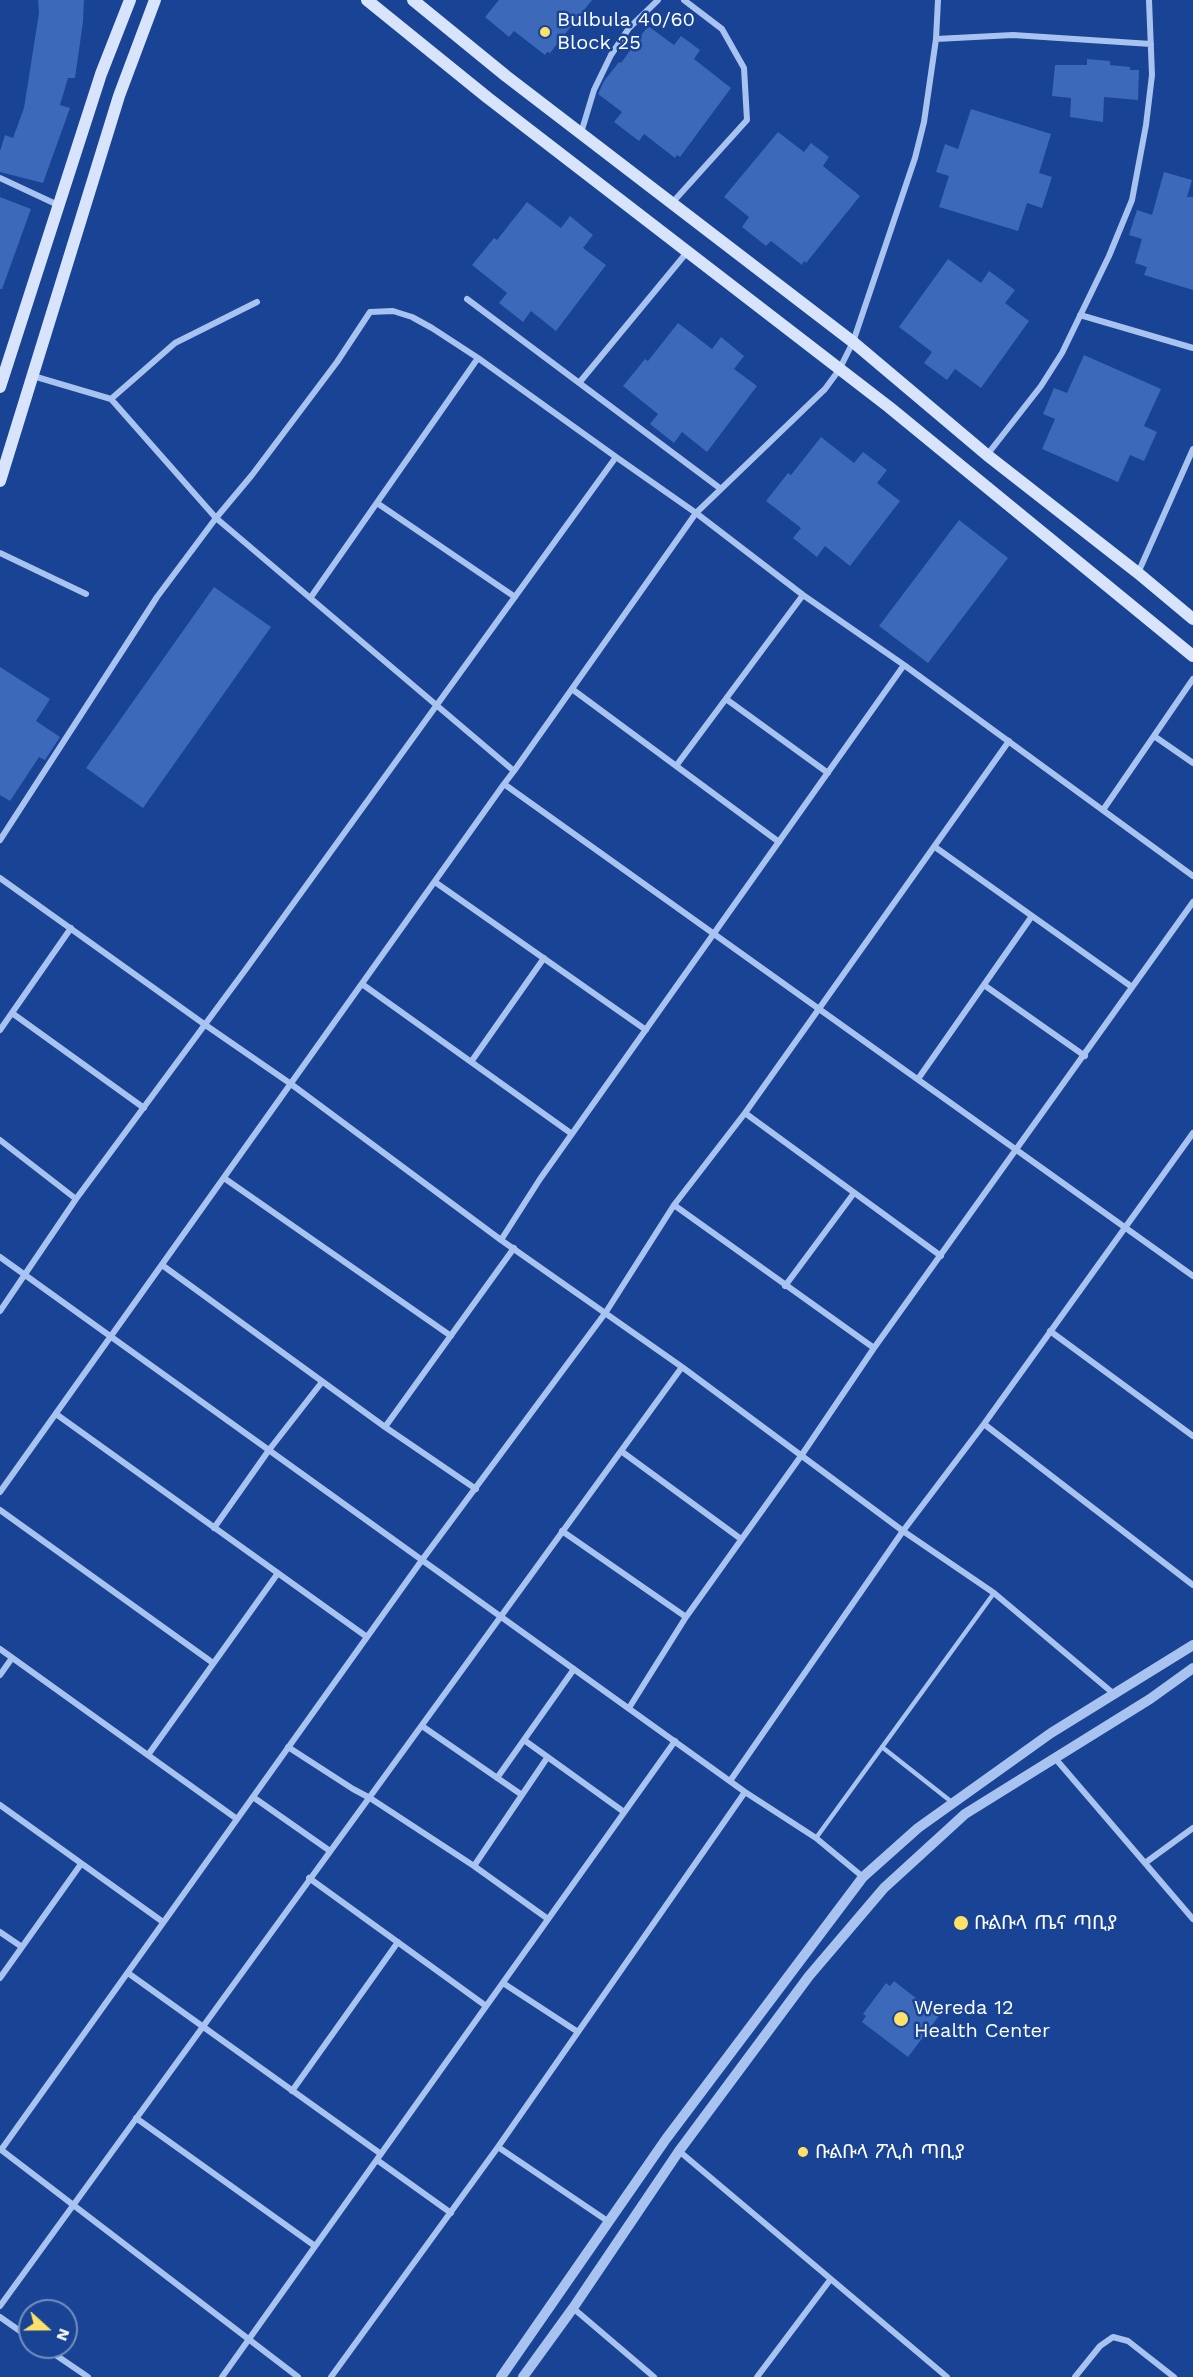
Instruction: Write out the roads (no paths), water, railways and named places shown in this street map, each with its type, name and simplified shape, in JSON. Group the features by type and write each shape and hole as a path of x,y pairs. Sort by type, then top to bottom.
{"main road":[{"path":"0,387 101,74 130,0"},
{"path":"367,0 488,98 889,407 1193,656"},
{"path":"413,0 580,133 853,342 987,455 1193,619"},
{"path":"0,481 73,251 119,96 155,1"}],"street":[{"path":"580,133 594,90 610,55 629,28 658,0"},
{"path":"672,203 747,120 744,68 722,29 684,0"},
{"path":"0,1492 696,513 825,389 839,370 853,342 915,158 924,122 936,39 938,0"},
{"path":"987,455 1041,386 1062,353 1132,200 1146,124 1152,75 1149,0"},
{"path":"936,39 1013,35 1151,44"},
{"path":"0,178 16,188 32,192 58,205"},
{"path":"579,382 688,251"},
{"path":"467,298 721,489"},
{"path":"111,399 175,343 257,302"},
{"path":"0,840 157,597 331,371 370,312 393,311 412,317 478,358 696,513 803,595 904,665 1193,876"},
{"path":"1080,315 1193,348"},
{"path":"311,597 478,358"},
{"path":"32,375 111,399 216,518 514,771"},
{"path":"1138,573 1193,449"},
{"path":"0,1311 76,1199 246,969 616,457"},
{"path":"377,503 515,597"},
{"path":"0,553 86,594"},
{"path":"676,766 803,595"},
{"path":"501,1240 712,934 904,665"},
{"path":"1103,810 1193,679"},
{"path":"572,689 779,842"},
{"path":"726,699 828,773"},
{"path":"1154,736 1193,763"},
{"path":"298,2377 1,2150 422,1560 606,1312 674,1205 745,1113 936,847 1009,741"},
{"path":"504,784 1193,1276"},
{"path":"936,847 1132,987"},
{"path":"0,878 291,1084 501,1240 606,1312 903,1531 993,1593 1114,1694"},
{"path":"435,882 646,1030"},
{"path":"628,1708 686,1617 801,1456 874,1348 1193,902"},
{"path":"918,1079 1032,916"},
{"path":"0,1030 71,928"},
{"path":"471,1062 544,958"},
{"path":"362,984 572,1134"},
{"path":"984,985 1085,1056"},
{"path":"12,1012 144,1108"},
{"path":"745,1113 941,1256"},
{"path":"730,1781 903,1531 984,1424 1193,1133"},
{"path":"0,1140 76,1199"},
{"path":"224,1178 451,1336"},
{"path":"785,1286 854,1193"},
{"path":"674,1205 874,1348"},
{"path":"385,1427 514,1248"},
{"path":"0,1257 745,1792 816,1838 863,1876"},
{"path":"162,1265 385,1427 476,1489"},
{"path":"1050,1331 1193,1436"},
{"path":"0,2306 201,2026 370,1798 682,1367"},
{"path":"214,1528 269,1450 322,1382"},
{"path":"56,1414 367,1637"},
{"path":"984,1424 1193,1585"},
{"path":"621,1451 741,1539"},
{"path":"0,1510 213,1663"},
{"path":"562,1531 686,1617"},
{"path":"148,1755 278,1573"},
{"path":"501,2377 666,2139 863,1876 918,1828 1051,1733 1193,1645"},
{"path":"0,1649 237,1819"},
{"path":"0,1675 12,1658"},
{"path":"523,2377 679,2151 809,1976 884,1888 965,1814 1150,1699 1193,1668"},
{"path":"497,1778 574,1669"},
{"path":"422,1726 522,1795"},
{"path":"524,1740 624,1812"},
{"path":"222,2377 675,1742"},
{"path":"288,1748 474,1866 548,1919"},
{"path":"1054,1757 1193,1919"},
{"path":"474,1866 547,1758"},
{"path":"331,2377 498,2147 745,1792"},
{"path":"252,1797 330,1851"},
{"path":"0,1805 163,1922"},
{"path":"1144,1863 1193,1828"},
{"path":"0,1978 81,1864"},
{"path":"309,1878 486,2006"},
{"path":"0,1932 22,1947"},
{"path":"292,2091 398,1942"},
{"path":"128,1973 292,2091 451,2213"},
{"path":"503,1983 579,2032"},
{"path":"136,2118 315,2246"},
{"path":"498,2147 609,2222"},
{"path":"679,2151 947,2377"},
{"path":"757,2377 830,2280"},
{"path":"573,2307 654,2377"},
{"path":"0,2318 18,2330"},
{"path":"1075,2377 1100,2346 1113,2337 1128,2341 1174,2377"},
{"path":"62,2359 88,2377"}],"lane":[{"path":"816,1838 993,1593"},
{"path":"882,1747 953,1803"}],"place":[{"name":"Bulbula 40/60 Block 25","path":"545,32"},
{"name":"ቡልቡላ ጤና ጣቢያ","path":"961,1923"},
{"name":"Wereda 12 Health Center","path":"901,2019"},
{"name":"ቡልቡላ ፖሊስ ጣቢያ","path":"803,2152"}]}
